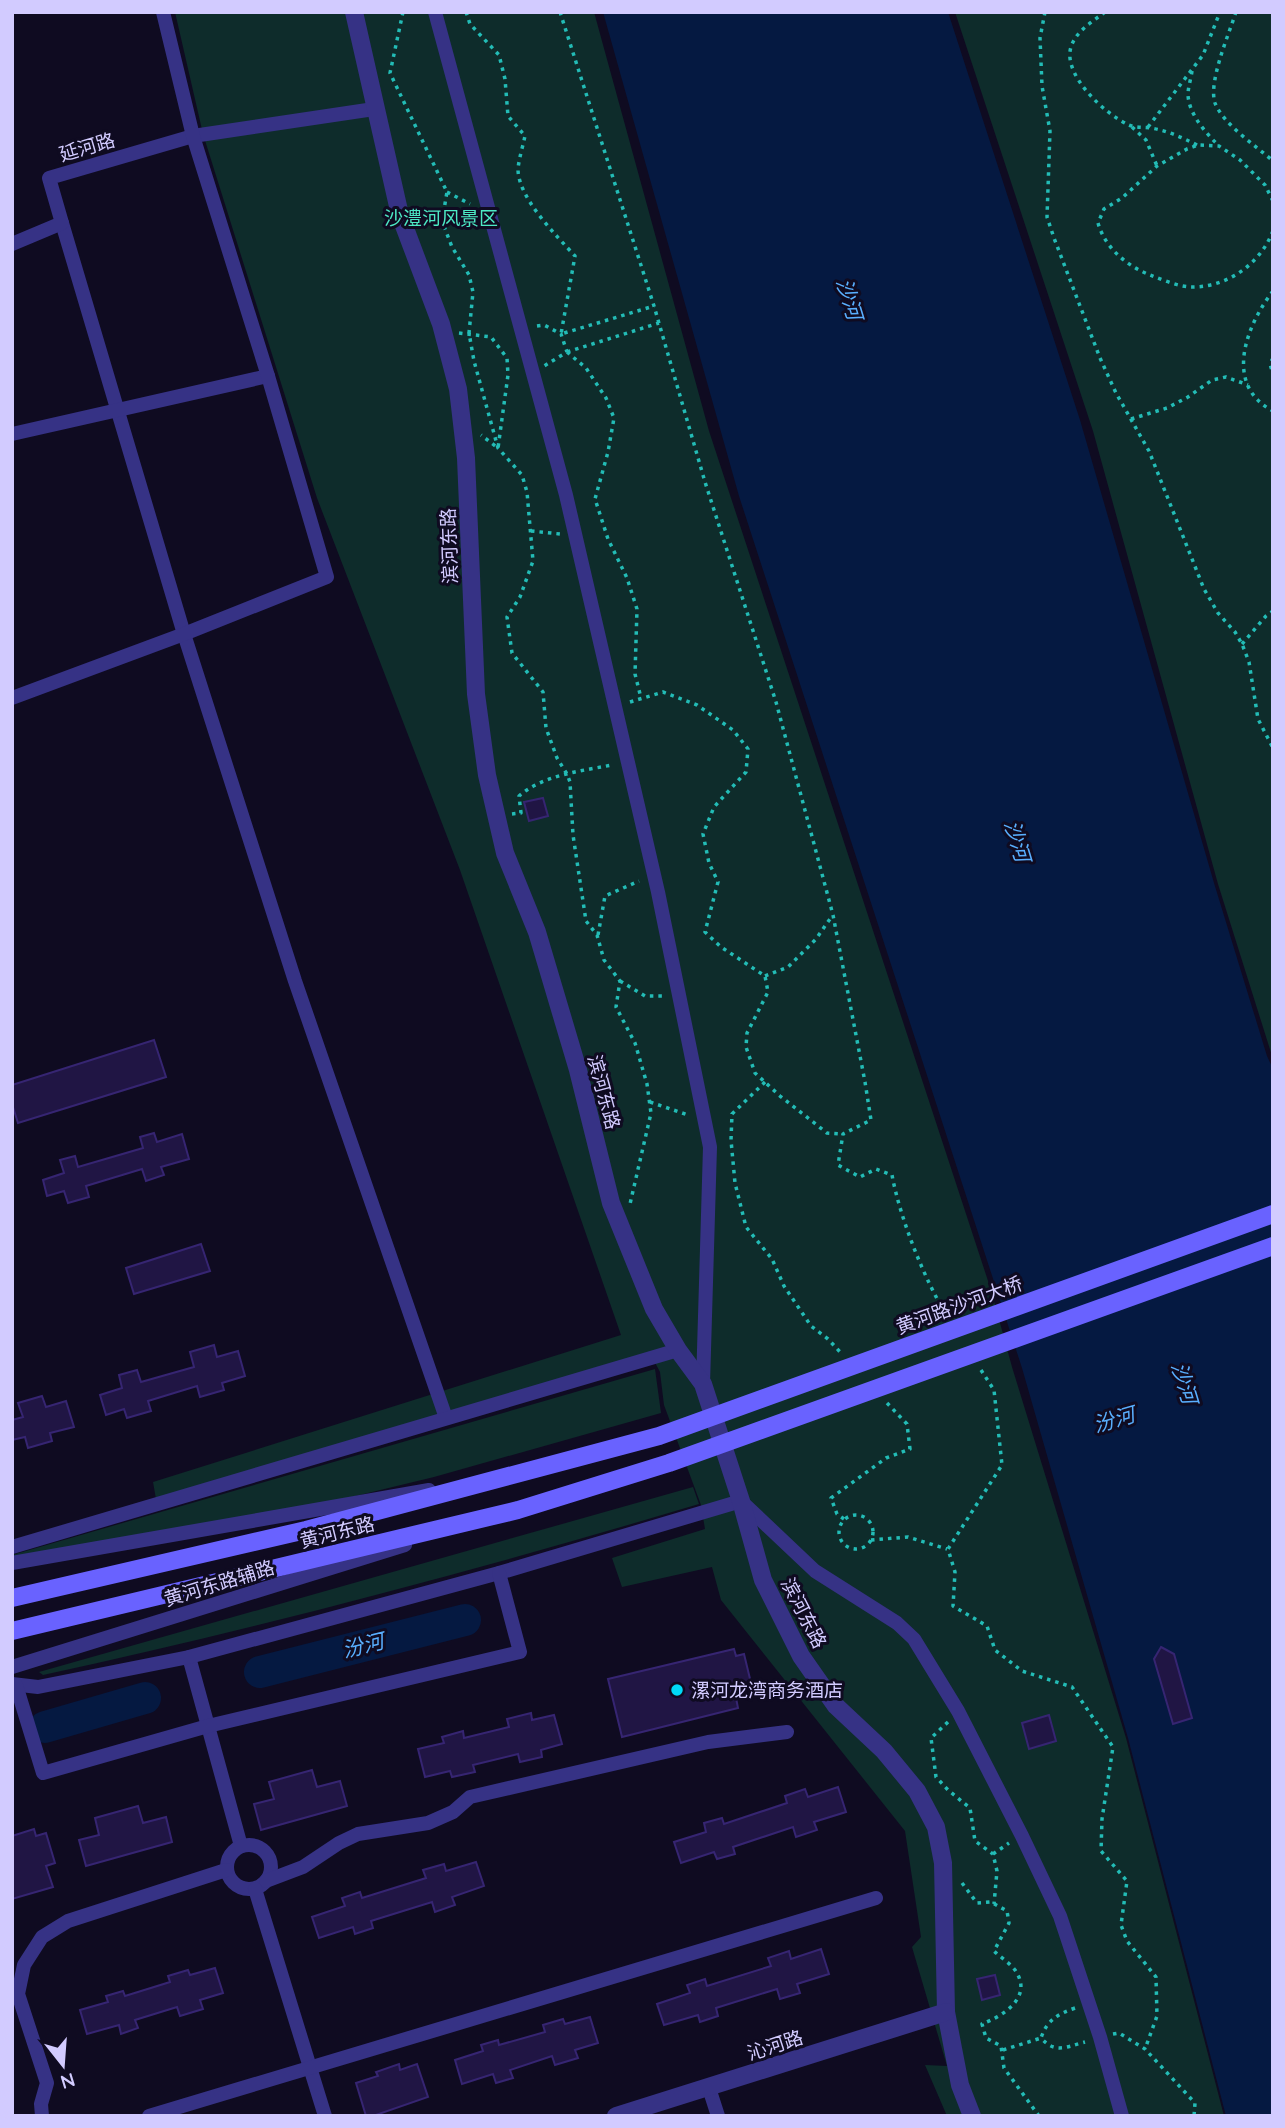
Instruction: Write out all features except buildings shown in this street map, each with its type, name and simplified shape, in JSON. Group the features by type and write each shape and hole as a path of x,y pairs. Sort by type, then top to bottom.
{"main road":[{"name":"黄河路沙河大桥","path":"659,1436 1273,1214"},
{"name":"黄河东路","path":"12,1631 518,1510 669,1463 1273,1246"},
{"name":"黄河东路","path":"12,1598 306,1531 659,1436"}],"street":[{"path":"12,698 327,577 193,136 163,12"},
{"name":"滨河东路","path":"354,12 400,215 443,333 458,389 466,458 476,694 488,775 505,852 537,932 578,1070 611,1203 654,1309 678,1350 703,1384 763,1580 801,1656 836,1706 884,1751 917,1791 936,1827 944,1877 946,2012 960,2085 972,2116"},
{"path":"435,12 576,536 654,874 710,1147 703,1384"},
{"path":"193,136 374,109"},
{"name":"延河路","path":"62,223 49,178 193,136"},
{"path":"12,244 62,223 184,634 295,981 446,1418"},
{"path":"12,434 268,376"},
{"path":"12,1547 678,1350"},
{"path":"12,1563 513,1475"},
{"path":"499,1573 520,1652 208,1726 43,1773 14,1685 38,1687 189,1657 499,1573 741,1501 815,1571 897,1623 915,1639 958,1712 1060,1916 1100,2037 1122,2116"},
{"name":"黄河东路辅路","path":"12,1667 518,1510"},
{"path":"189,1657 242,1846"},
{"path":"325,2116 260,1885 271,1868 267,1854 256,1846 242,1846 230,1856 226,1870 233,1884 247,1890 260,1885 303,1867 358,1834 428,1824 453,1812 470,1797 708,1742 787,1732"},
{"path":"42,2116 41,2104 47,2083 18,1994 24,1965 42,1937 68,1922 226,1870"},
{"path":"149,2116 876,1898"},
{"name":"沁河路","path":"616,2116 946,2012"},
{"path":"709,2088 718,2116"}],"path":[{"path":"403,12 390,74 447,192 489,215"},
{"path":"466,12 471,24 499,55 505,79 508,116 525,136 518,169 524,193 575,256 561,334 567,352 586,368 606,398 614,418 595,499 608,539 627,578 637,609 635,674 641,698"},
{"path":"560,12 776,702 833,915 870,1120 843,1134 827,1133 755,1073 746,1047 747,1033 768,992 765,976 721,947 705,932 718,883 709,863 703,834 714,807 746,772 748,749 733,730 697,705 663,692 615,706"},
{"path":"1045,12 1040,38 1042,86 1050,131 1047,217 1100,358 1149,452 1204,589 1218,614 1242,644 1249,662 1258,719 1273,748"},
{"path":"1105,12 1077,34 1070,48 1070,61 1079,82 1110,114 1132,127 1146,140 1157,166"},
{"path":"1148,127 1203,55 1220,12"},
{"path":"1236,12 1214,83 1215,102 1228,121 1273,162"},
{"path":"1192,70 1188,96 1195,116 1206,134 1240,160 1265,185 1273,201"},
{"path":"1132,127 1148,127 1175,133 1198,145"},
{"path":"1219,146 1198,145 1157,166 1122,198 1104,209 1098,223 1102,236 1115,252 1135,269 1190,287 1213,285 1238,275 1255,259 1273,231"},
{"path":"447,192 442,221 452,247 469,275 473,292 469,333 474,361 498,448 522,475 527,492 533,561 520,597 507,617 512,653 543,692 546,728 557,758 568,774 573,835 586,922 597,935 604,960 620,981 645,996 679,996"},
{"path":"1273,291 1259,309 1246,338 1242,366 1248,385 1262,405 1273,411"},
{"path":"521,329 544,325 561,334 654,306"},
{"path":"532,370 550,365 567,352 659,323"},
{"path":"443,333 469,333 491,337 507,358 508,375 498,448"},
{"path":"1273,358 1270,364 1273,374"},
{"path":"1131,419 1167,408 1212,380 1226,377 1248,385"},
{"path":"531,531 576,536"},
{"path":"1242,644 1273,611"},
{"path":"497,817 521,813 519,796 529,787 568,774 628,762"},
{"path":"597,935 605,896 654,874"},
{"path":"765,976 788,967 816,939 833,915"},
{"path":"617,1216 631,1203 651,1113 635,1043 616,1007 620,981"},
{"path":"765,1082 732,1114 735,1183 746,1227 772,1259 784,1286 811,1326 828,1339 845,1358"},
{"path":"650,1102 704,1121"},
{"path":"843,1134 838,1165 860,1177 876,1169 892,1175 897,1202 921,1264 935,1297 950,1320"},
{"path":"979,1367 993,1390 1002,1465 948,1549 955,1572 953,1606 987,1626 995,1650 1022,1671 1072,1687 1113,1747 1102,1819 1101,1851 1127,1881 1121,1924 1127,1941 1156,1977 1157,2015 1145,2049"},
{"path":"844,1519 836,1514 831,1498 886,1458 911,1448 907,1424 880,1396"},
{"path":"871,1540 873,1530 869,1520 854,1514 844,1519 839,1536 850,1548 862,1548 871,1540 908,1536 948,1549"},
{"path":"958,1712 931,1738 936,1777 970,1808 975,1841 993,1854 997,1871 994,1904"},
{"path":"944,1877 960,1881 977,1903 994,1904 1007,1911 1009,1923 994,1951 1016,1971 1021,1985 1017,2001 1001,2017 982,2024 986,2038 1002,2046 1004,2068 1039,2116"},
{"path":"1041,2038 1045,2027 1058,2013 1089,2003"},
{"path":"1041,2038 1048,2045 1060,2049 1119,2033 1145,2049 1195,2103 1194,2116"},
{"path":"1003,2050 1041,2038"}],"green space":[{"name":"沙澧河风景区","path":"175,12 594,12 709,431 991,1290 1012,1367 1126,1738 1224,2116 947,2116 925,2065 947,2066 912,1947 921,1937 905,1831 721,1600 712,1567 622,1587 612,1558 705,1529 701,1505 664,1405 660,1372 650,1353 156,1499 153,1482 621,1335 460,870 317,498 203,134"},
{"path":"955,12 1273,12 1273,1059 1218,884 1093,431"},
{"path":"655,1369 661,1413 434,1477 310,1507 12,1560 12,1555"},
{"path":"693,1487 699,1504 536,1551 208,1637 43,1675 39,1672"}],"water":[{"name":"沙河","path":"603,12 948,12 1080,420 1214,883 1273,1069 1273,2116 1226,2116 1128,1738 1022,1368 739,496"}],"waterway":[{"name":"汾河","path":"260,1672 465,1620"},
{"name":"汾河","path":"45,1727 145,1698"}],"place":[{"name":"漯河龙湾商务酒店","path":"677,1690"}]}
